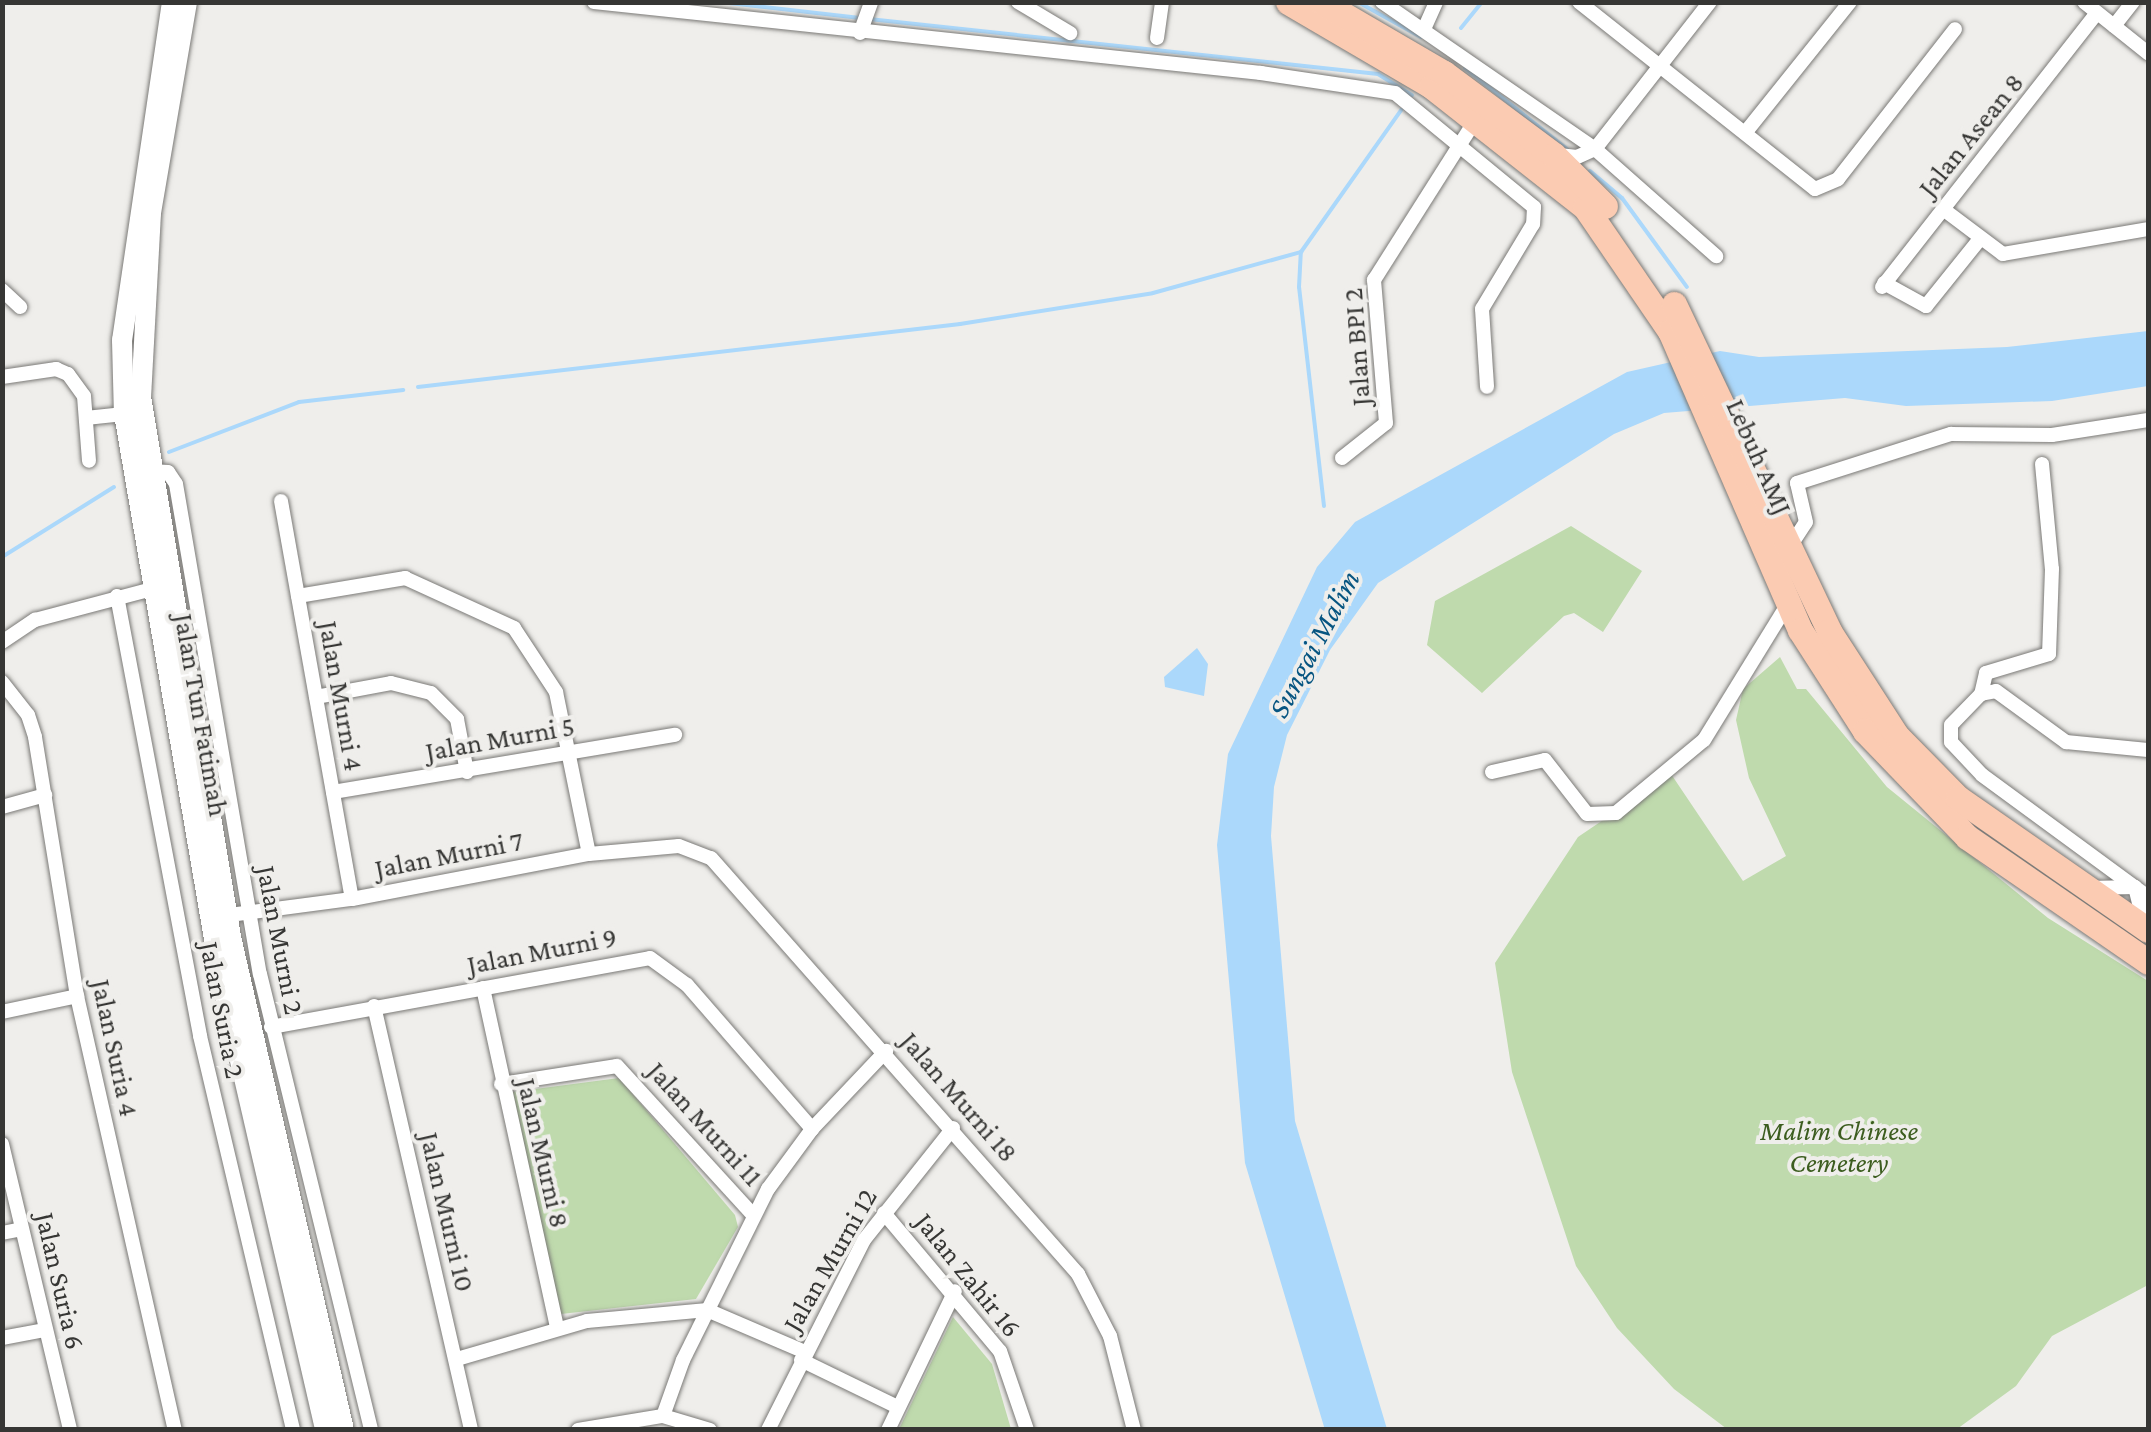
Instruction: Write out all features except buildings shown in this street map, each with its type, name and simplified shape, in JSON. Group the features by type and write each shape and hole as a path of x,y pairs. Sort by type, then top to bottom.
{"highway":[{"name":"Lebuh AMJ","path":"1288,2 1476,119 1586,207 1677,326"},
{"name":"Lebuh AMJ","path":"1322,2 1444,73 1545,148 1585,184 1677,326 1744,470 1789,602 1839,694 1916,790 2014,873 2148,962"},
{"name":"Lebuh AMJ","path":"1744,470 1791,544 1829,631 1907,747 1958,798 2148,929"}],"main road":[{"name":"Jalan Tun Fatimah","path":"172,2 122,340 124,414 229,921 326,1430"},
{"name":"Jalan Tun Fatimah","path":"160,587 140,342 152,213 187,2"},
{"name":"Jalan Tun Fatimah","path":"229,921 344,1430"}],"street":[{"path":"594,2 866,17 1378,87 1463,143 1530,197 1536,216 1482,309 1487,387"},
{"path":"1018,2 1070,33"},
{"path":"1158,38 1162,2"},
{"path":"1382,2 1425,27 1594,148 1716,256"},
{"path":"1425,27 1436,2"},
{"path":"1580,2 1807,186 1828,186 1955,29"},
{"path":"1585,184 1594,148 1710,2"},
{"path":"1744,133 1850,2"},
{"path":"2084,2 2148,53"},
{"path":"2114,26 2132,2"},
{"name":"Jalan Asean 8","path":"1979,240 1926,306 1883,285 2097,13"},
{"name":"Jalan BPI 2","path":"1342,458 1378,436 1386,423 1374,280 1476,119"},
{"path":"1545,148 1569,158 1594,148"},
{"path":"1943,209 1979,240 2010,254 2148,229"},
{"path":"2,290 20,307"},
{"path":"2,377 56,369 68,374 84,396 89,461"},
{"path":"86,418 124,414"},
{"path":"1791,544 1806,522 1797,484 1951,434 2052,435 2148,420"},
{"path":"2042,464 2052,568 2051,648 2040,661 1986,673 1981,694 1951,725 1957,750 2148,897"},
{"name":"Jalan Murni 2","path":"151,471 168,472 176,484 229,921 271,1027 370,1430"},
{"name":"Jalan Murni 4","path":"281,501 352,899"},
{"path":"298,596 406,578 500,618 548,675 571,752 589,854"},
{"path":"2,642 35,620 160,587"},
{"name":"Jalan Suria 2","path":"117,596 200,1036 293,1430"},
{"path":"1492,772 1546,760 1587,814 1616,813 1704,740 1789,602"},
{"name":"Jalan Suria 4","path":"2,682 28,716 45,795 77,996 176,1430"},
{"path":"316,698 391,682 431,693 457,719 467,772"},
{"path":"1981,694 1996,691 2085,748 2148,750"},
{"name":"Jalan Murni 5","path":"333,792 675,736"},
{"path":"2,808 45,795"},
{"name":"Jalan Murni 7","path":"229,921 589,854 679,846"},
{"name":"Jalan Murni 18","path":"679,846 728,871 1078,1274 1110,1336 1134,1430"},
{"path":"2084,888 2135,887"},
{"path":"2135,887 2148,929"},
{"name":"Jalan Murni 9","path":"271,1027 650,958 687,985 812,1129"},
{"name":"Jalan Murni 8","path":"483,988 501,1084 558,1328"},
{"path":"2,1012 77,996"},
{"name":"Jalan Murni 10","path":"374,1006 472,1430"},
{"path":"663,1416 707,1310 753,1215 812,1129 886,1051"},
{"name":"Jalan Murni 11","path":"501,1084 618,1066 753,1215"},
{"name":"Jalan Murni 12","path":"768,1430 803,1356 884,1212 953,1128"},
{"name":"Jalan Suria 6","path":"2,1144 70,1430"},
{"name":"Jalan Zahir 16","path":"884,1212 955,1292 1008,1366 1027,1430"},
{"path":"2,1233 22,1229"},
{"path":"888,1430 955,1292"},
{"path":"457,1359 558,1328 707,1310 898,1407"},
{"path":"2,1338 46,1330"},
{"path":"578,1430 663,1416 710,1430"}],"green space":[{"path":"1571,526 1642,571 1603,632 1574,613 1564,616 1482,693 1427,645 1435,601"},
{"name":"Malim Chinese Cemetery","path":"1780,657 1797,689 1806,689 1887,787 2048,918 2148,981 2148,1285 2052,1336 2016,1386 1957,1429 1727,1429 1674,1389 1617,1328 1576,1266 1512,1072 1495,963 1578,837 1671,774 1743,881 1786,856 1749,778 1736,720 1743,689"},
{"path":"619,1078 735,1215 738,1227 696,1299 561,1314 512,1092"},
{"path":"953,1317 992,1364 1011,1429 899,1429"}],"water":[{"name":"Sungai Malim","path":"2148,331 2148,386 2052,401 1906,406 1845,398 1664,413 1614,434 1378,583 1330,650 1287,735 1274,787 1271,836 1295,1121 1387,1429 1325,1430 1245,1163 1217,845 1228,754 1317,567 1355,522 1627,372 1720,351 1759,357 2007,347"},
{"path":"1197,648 1208,664 1204,696 1165,687 1164,677"}],"waterway":[{"path":"720,2 860,18"},
{"path":"1358,2 1421,37"},
{"path":"1461,28 1482,2"},
{"path":"869,19 1378,74 1412,95"},
{"path":"1465,68 1567,149"},
{"path":"1324,506 1299,287 1301,252 1401,110"},
{"path":"1590,171 1622,198 1687,287"},
{"path":"418,387 960,324 1153,293 1301,252"},
{"path":"169,452 299,402 403,390"},
{"path":"2,557 114,487"}]}
